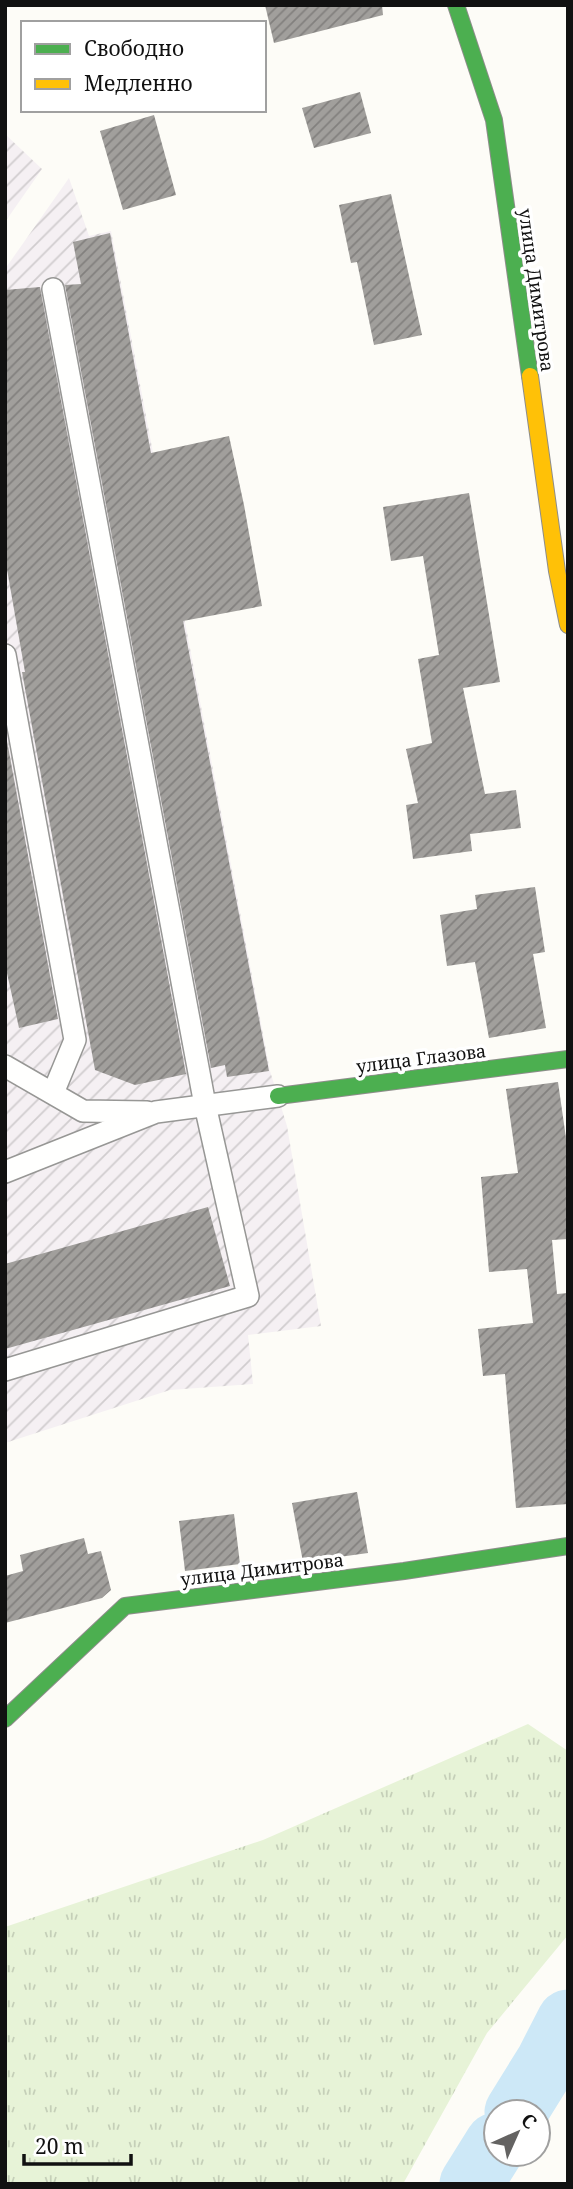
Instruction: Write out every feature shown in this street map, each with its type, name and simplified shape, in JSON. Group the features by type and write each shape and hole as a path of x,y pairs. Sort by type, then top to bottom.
{"street":[{"name":"улица Димитрова","path":"456,5 494,120 556,571 568,625"},
{"name":"улица Глазова","path":"278,1096 568,1059"},
{"name":"улица Димитрова","path":"5,1719 125,1606 568,1546"}],"lane":[{"path":"5,1370 248,1296 205,1105 53,289"},
{"path":"5,655 75,1040 54,1093"},
{"path":"5,1066 83,1111 156,1112 278,1096"},
{"path":"5,1172 156,1112"}],"shaded area":[{"path":"5,134 42,169 5,222"},
{"path":"69,178 89,236 111,231 270,1071 287,1126 321,1326 248,1335 253,1384 170,1390 5,1443 5,269"}],"green space":[{"path":"528,1724 568,1751 568,1935 487,2033 403,2184 5,2184 5,1927 263,1840"}],"building":[{"path":"265,5 382,5 383,15 274,43"},
{"path":"360,92 371,133 314,148 302,108"},
{"path":"154,115 176,195 123,210 100,131"},
{"path":"391,194 422,335 374,345 357,262 351,263 339,205"},
{"path":"110,233 151,453 229,436 244,505 262,606 183,621 269,1071 227,1077 225,1065 211,1068 65,285 81,284 73,242"},
{"path":"40,287 186,1074 135,1085 95,1070 22,672 25,672 5,558 5,290"},
{"path":"469,493 500,682 463,688 485,794 516,790 521,828 470,834 472,851 413,859 406,805 418,803 406,749 432,743 418,659 439,655 423,556 391,561 383,507"},
{"path":"5,730 58,1019 19,1028 5,964"},
{"path":"535,887 545,952 533,954 546,1028 489,1038 475,962 447,966 440,915 477,909 475,895"},
{"path":"558,1082 568,1152 568,1239 552,1240 557,1294 568,1293 568,1504 516,1508 505,1374 483,1376 478,1329 533,1323 527,1269 489,1272 481,1177 518,1173 506,1089"},
{"path":"208,1207 230,1286 5,1349 5,1264"},
{"path":"357,1492 368,1553 303,1562 292,1503"},
{"path":"234,1514 240,1564 185,1571 179,1521"},
{"path":"84,1538 88,1554 101,1551 111,1590 102,1598 5,1623 5,1576 23,1571 20,1555"}],"waterway":[{"path":"525,2098 568,2021"},
{"path":"471,2184 482,2166"}],"traffic: fast":[{"path":"456,5 494,120 530,376"},
{"path":"278,1096 568,1059"},
{"path":"5,1719 125,1606 404,1571 568,1546"}],"traffic: slow":[{"path":"530,376 557,571 568,625"}]}
